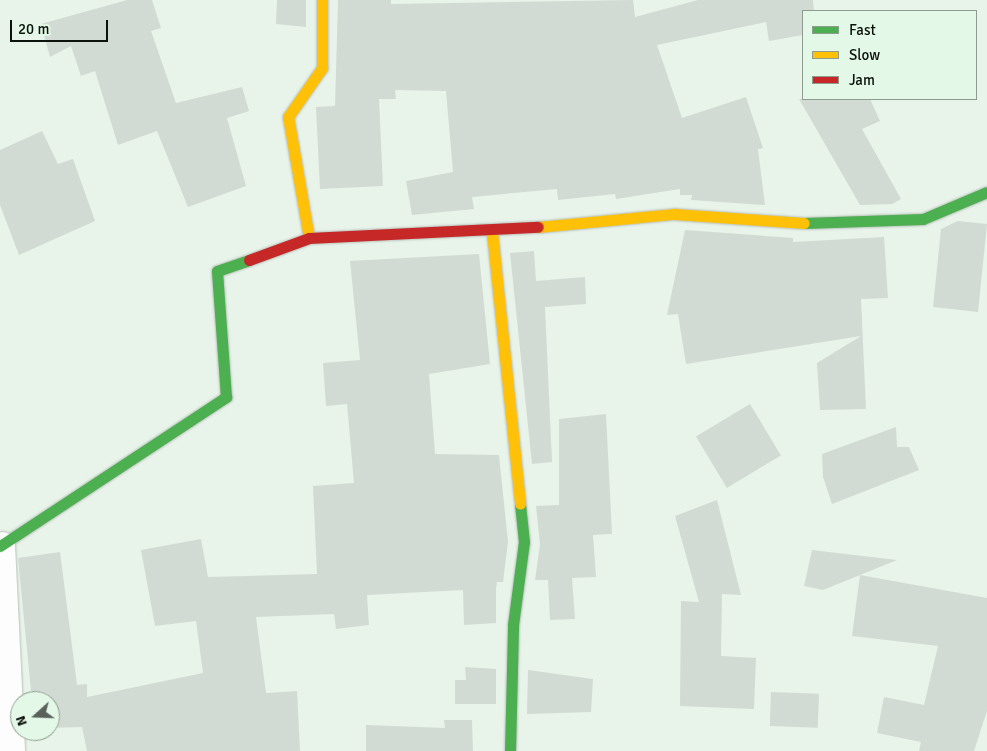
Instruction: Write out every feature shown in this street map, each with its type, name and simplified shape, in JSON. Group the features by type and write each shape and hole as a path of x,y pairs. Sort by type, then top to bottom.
{"street":[{"path":"309,238 288,117 322,68 322,0"},
{"path":"12,751 1,545 226,397 217,271 309,238 492,232 674,214 802,223 923,219 987,192"},
{"path":"492,232 524,542 513,625 510,751"}],"building":[{"path":"127,0 152,0 161,28 151,31 176,103 242,87 249,111 227,118 246,186 188,207 157,131 118,145 95,71 81,76 71,46 50,57 41,24"},
{"path":"277,0 306,0 306,27 276,24"},
{"path":"338,0 391,0 391,4 633,0 635,17 698,0 813,0 814,10 802,10 802,35 769,41 766,22 657,45 682,118 746,97 763,148 758,149 765,205 691,200 692,195 680,195 680,189 616,199 615,194 558,200 557,189 472,197 474,209 412,215 406,181 453,172 446,91 395,90 396,99 379,99 383,186 320,189 316,107 335,106"},
{"path":"799,99 870,100 880,121 862,129 901,199 892,204 860,205"},
{"path":"42,131 58,164 73,159 95,221 19,255 0,205 0,150"},
{"path":"958,221 987,224 978,312 933,307 941,229"},
{"path":"685,230 793,238 793,242 884,237 888,298 861,299 866,409 820,410 817,363 861,336 686,364 678,314 667,315"},
{"path":"534,251 536,281 585,277 586,304 545,307 552,462 532,464 510,253"},
{"path":"479,254 490,364 429,374 435,454 499,455 508,542 503,582 497,582 496,623 464,625 463,590 367,595 369,625 336,629 334,614 256,617 266,693 297,691 300,751 87,751 82,727 60,728 60,691 31,691 18,558 60,552 77,685 87,684 87,697 203,673 196,621 155,626 141,550 201,539 208,577 317,574 313,486 354,483 347,404 326,406 323,363 360,360 350,261"},
{"path":"750,404 781,455 727,488 696,436"},
{"path":"606,414 612,534 593,535 596,577 572,578 575,619 550,620 548,580 535,580 540,544 536,506 559,505 559,419"},
{"path":"896,427 897,447 909,447 919,470 832,504 823,477 822,454"},
{"path":"717,500 741,595 722,594 721,656 756,658 754,709 680,706 681,601 699,602 675,516"},
{"path":"812,550 897,560 823,590 804,586"},
{"path":"860,575 987,598 987,711 974,751 919,751 921,742 877,733 884,697 924,705 938,646 852,636"},
{"path":"465,667 496,669 496,704 455,704 455,680 466,680"},
{"path":"528,670 593,679 591,712 527,714"},
{"path":"771,692 819,694 818,728 770,726"},
{"path":"444,720 472,720 473,751 366,751 366,725 445,728"}],"traffic: fast":[{"path":"804,223 923,219 987,192"},
{"path":"0,546 226,397 217,271 249,260"},
{"path":"510,751 513,625 524,542 520,504"}],"traffic: slow":[{"path":"309,238 288,117 322,68 322,0"},
{"path":"538,227 674,214 804,223"},
{"path":"492,232 520,504"}],"traffic: jam":[{"path":"249,260 309,238 538,227"}]}
